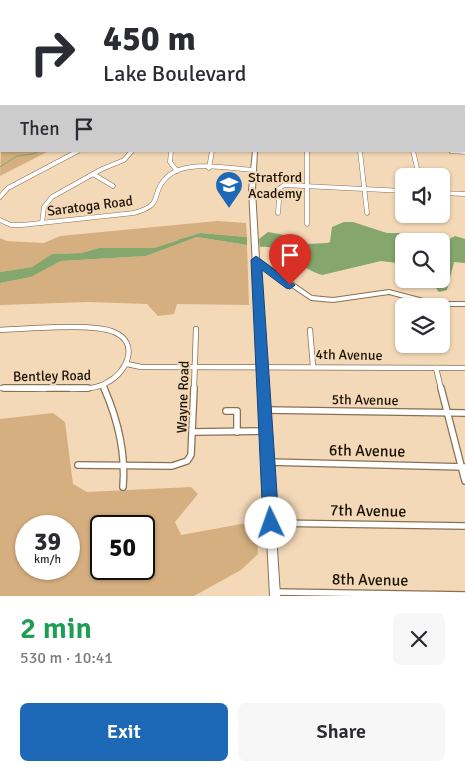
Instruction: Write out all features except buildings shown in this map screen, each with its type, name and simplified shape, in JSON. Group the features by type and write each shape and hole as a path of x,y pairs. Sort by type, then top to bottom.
{"main road":[{"path":"255,152 252,170 255,241 275,594"},
{"path":"256,260 310,298 333,300 389,292 435,304 465,304"}],"street":[{"path":"0,197 8,188 76,152"},
{"path":"42,223 43,209 50,199 93,174 124,160 131,152"},
{"path":"171,152 170,160 177,170 192,167 252,170"},
{"path":"209,168 212,152"},
{"path":"307,152 307,224"},
{"path":"360,152 367,214"},
{"path":"413,152 417,168"},
{"name":"Saratoga Road","path":"0,220 14,225 131,214 145,210 157,201 165,179 177,170"},
{"path":"93,174 113,186"},
{"path":"278,213 280,188 283,186 395,190"},
{"path":"450,193 465,194"},
{"path":"0,330 97,328 112,331 120,334 128,346 127,364"},
{"name":"Wayne Road","path":"125,464 172,466 184,463 191,455 196,329"},
{"path":"310,330 313,366"},
{"name":"4th Avenue","path":"127,364 140,366 465,368"},
{"name":"Bentley Road","path":"0,388 84,388 103,385 117,376 127,364"},
{"path":"436,368 463,466 465,481"},
{"path":"103,385 123,443 125,464 123,487"},
{"name":"5th Avenue","path":"266,410 465,413"},
{"path":"226,411 237,411 237,432"},
{"path":"193,432 267,431"},
{"name":"6th Avenue","path":"268,462 463,466"},
{"path":"78,465 125,464"},
{"name":"7th Avenue","path":"271,523 465,526"},
{"name":"8th Avenue","path":"275,594 465,595"}],"shaded area":[{"path":"1,152 47,152 0,176"},
{"path":"217,221 246,223 247,237 200,233 154,248 99,248 81,253 52,254 32,267 0,272 0,238 7,241 44,243 60,236"},
{"path":"344,222 353,222 387,233 395,233 395,263 381,261 322,275 306,268 277,249 260,247 259,239 268,232 284,235 306,244 327,243 330,242 332,227"},
{"path":"200,233 247,237 247,245 197,237 146,256 61,261 31,277 0,283 0,272 32,267 52,254 81,253 99,248 154,248"},
{"path":"455,236 465,239 465,263 454,262 450,278 450,238"},
{"path":"197,237 247,245 249,305 177,304 174,314 158,316 147,304 88,302 0,305 0,283 31,277 61,261 146,256"},
{"path":"436,288 448,288 447,290 439,292"},
{"path":"53,413 65,422 73,484 87,492 191,487 198,494 175,522 181,535 257,521 258,554 241,570 194,596 0,596 0,419"}],"waterway":[{"path":"0,167 17,156 37,152"},
{"path":"179,240 190,237"}],"place":[{"name":"Stratford Academy","path":"229,209"}],"route":[{"path":"271,523 256,260 260,261 290,285"}]}
